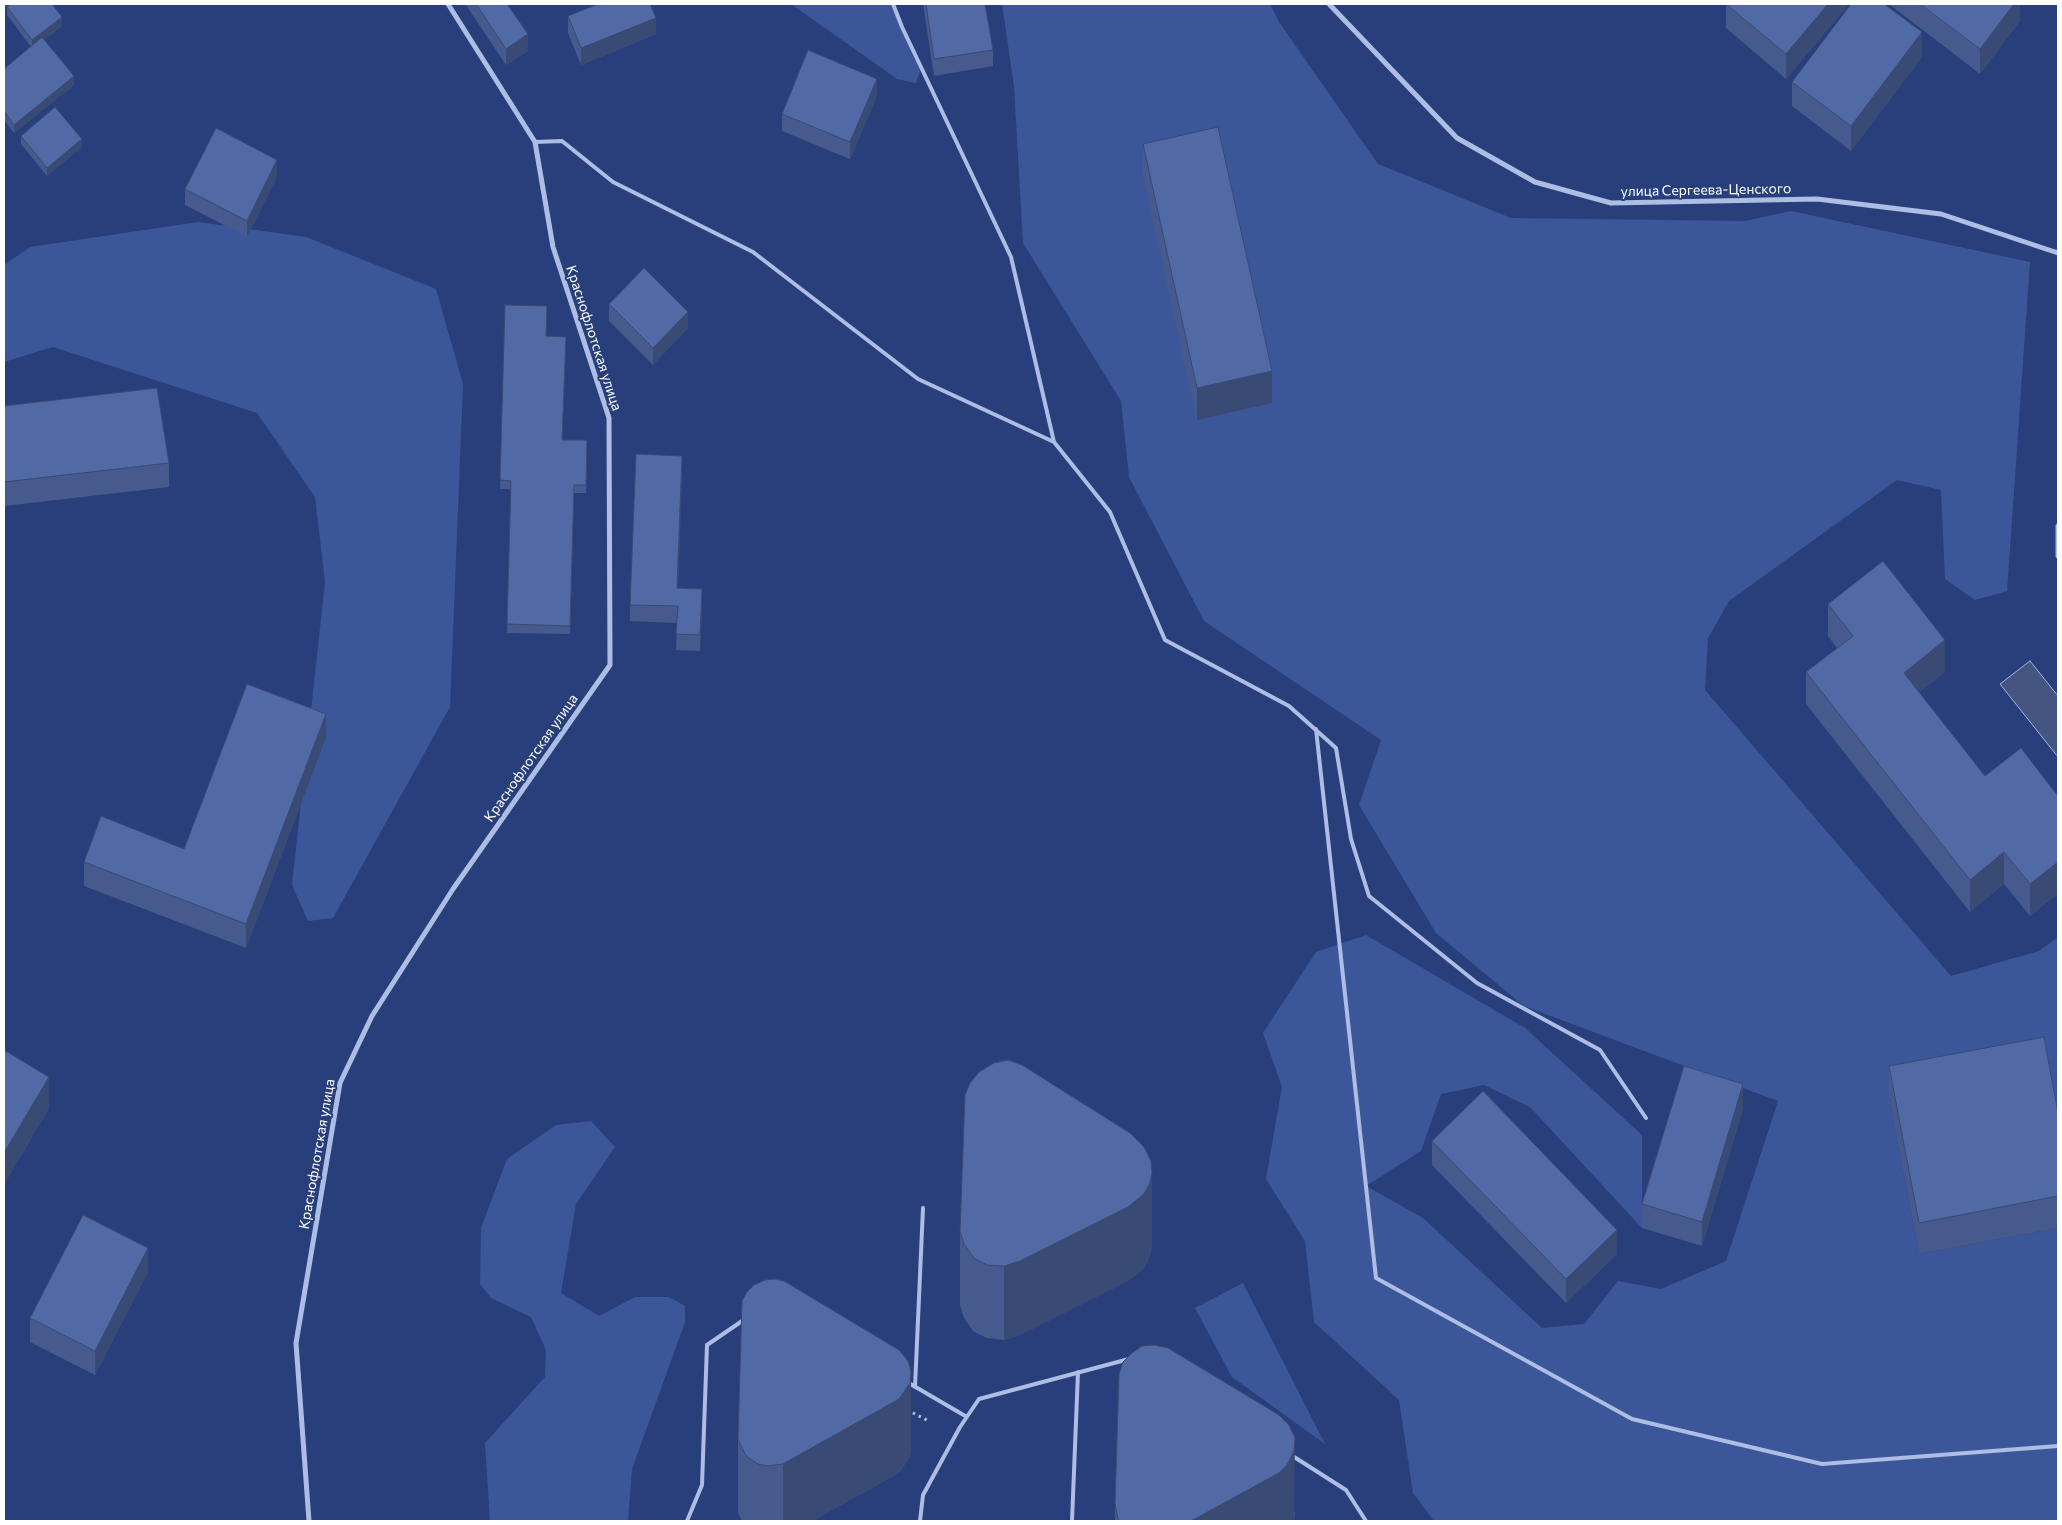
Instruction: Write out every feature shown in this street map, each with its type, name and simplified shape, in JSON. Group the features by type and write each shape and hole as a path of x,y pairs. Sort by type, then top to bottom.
{"street":[{"name":"Краснофлотская улица","path":"309,1521 296,1343 340,1083 372,1016 453,889 610,665 609,418 553,247 535,142 448,4"},
{"name":"улица Сергеева-Ценского","path":"1329,4 1457,138 1535,182 1611,203 1817,199 1940,214 2058,254"},
{"path":"2058,526 2058,556"}],"lane":[{"path":"893,4 906,36 1011,257 1054,442 1110,512 1165,640 1289,706 1336,748 1352,839 1369,896 1476,983 1600,1050 1646,1118"},
{"path":"535,142 562,141 613,182 753,252 918,379 1054,442"},
{"path":"1316,729 1376,1278 1632,1419 1822,1464 2058,1446"},
{"path":"915,1387 923,1208"},
{"path":"687,1521 702,1485 707,1345 746,1318"},
{"path":"920,1521 923,1495 960,1427 980,1399 1127,1359 1136,1361"},
{"path":"1072,1521 1078,1372"},
{"path":"898,1377 967,1417"},
{"path":"1287,1453 1346,1490 1366,1521"}],"path":[{"path":"906,1409 941,1427 960,1427"}],"shaded area":[{"path":"791,4 892,4 920,71 916,83 897,79"},
{"path":"1002,4 1270,4 1279,22 1378,164 1511,218 1745,221 1791,211 2030,262 2007,591 1975,600 1945,579 1941,490 1897,480 1729,601 1708,638 1705,690 1951,976 2039,951 2058,937 2058,1145 1889,1098 1919,1254 2058,1228 2058,1521 1434,1521 1413,1493 1399,1400 1314,1322 1305,1241 1266,1179 1282,1087 1263,1033 1316,952 1366,935 1525,1028 1642,1135 1642,1228 1530,1107 1484,1085 1441,1094 1421,1151 1366,1186 1423,1218 1542,1328 1584,1324 1618,1281 1661,1289 1726,1261 1778,1101 1524,1006 1436,933 1359,805 1381,740 1204,621 1129,477 1121,401 1023,243 1014,86"},
{"path":"198,222 306,237 436,289 463,384 450,707 333,918 308,921 292,885 325,582 315,497 257,413 53,347 4,362 4,265 30,247"},
{"path":"2030,661 2058,696 2058,757 2000,684"},
{"path":"591,1121 615,1147 576,1204 561,1293 599,1316 635,1297 669,1297 685,1306 685,1322 632,1469 628,1521 490,1521 485,1443 545,1377 546,1350 531,1317 491,1298 480,1284 481,1228 507,1159 556,1125"},
{"path":"1243,1283 1325,1444 1232,1377 1195,1308"}],"building":[{"path":"11,4 52,4 62,17 32,40 7,7"},
{"path":"476,4 507,4 528,34 506,49"},
{"path":"598,4 650,4 656,18 581,48 568,16"},
{"path":"926,4 985,4 993,50 934,59"},
{"path":"1726,4 1828,4 1786,54"},
{"path":"1851,4 1884,4 1922,32 1851,126 1792,82"},
{"path":"1920,4 2014,4 1980,49"},
{"path":"42,37 74,76 14,125 4,111 4,69"},
{"path":"808,50 877,79 850,142 782,114"},
{"path":"55,107 82,139 47,168 21,136"},
{"path":"1218,127 1272,371 1197,388 1143,144"},
{"path":"216,128 277,160 247,221 185,189"},
{"path":"644,268 688,312 653,348 609,304"},
{"path":"505,305 547,306 546,336 566,337 562,440 587,440 586,485 574,485 570,626 507,624 511,481 500,480"},
{"path":"157,388 169,463 4,482 4,406"},
{"path":"636,454 682,456 677,588 702,589 700,635 676,634 678,606 630,605"},
{"path":"1883,561 1945,640 1904,673 1985,776 2021,748 2058,796 2058,862 2030,884 2004,852 1970,880 1806,672 1853,636 1828,604"},
{"path":"247,684 326,714 246,924 84,862 101,816 184,849"},
{"path":"2044,1037 2058,1113 2058,1196 1919,1223 1889,1066"},
{"path":"4,1050 49,1077 4,1153"},
{"path":"1008,1060 1022,1065 1130,1133 1144,1147 1151,1161 1152,1172 1150,1183 1144,1194 1128,1207 1020,1261 1004,1266 987,1265 974,1258 964,1244 960,1231 965,1095 970,1083 979,1072 994,1063"},
{"path":"1684,1066 1743,1084 1702,1222 1642,1204"},
{"path":"1483,1091 1617,1230 1566,1279 1432,1141"},
{"path":"83,1215 148,1248 95,1351 30,1318"},
{"path":"775,1279 784,1281 899,1350 908,1361 911,1372 910,1383 899,1399 783,1464 767,1466 758,1464 746,1456 738,1439 742,1301 754,1285 765,1280"},
{"path":"1154,1345 1168,1348 1279,1415 1289,1425 1295,1438 1294,1451 1287,1465 1279,1473 1191,1521 1120,1521 1118,1519 1115,1504 1119,1374 1123,1362 1132,1353 1142,1346"}]}
